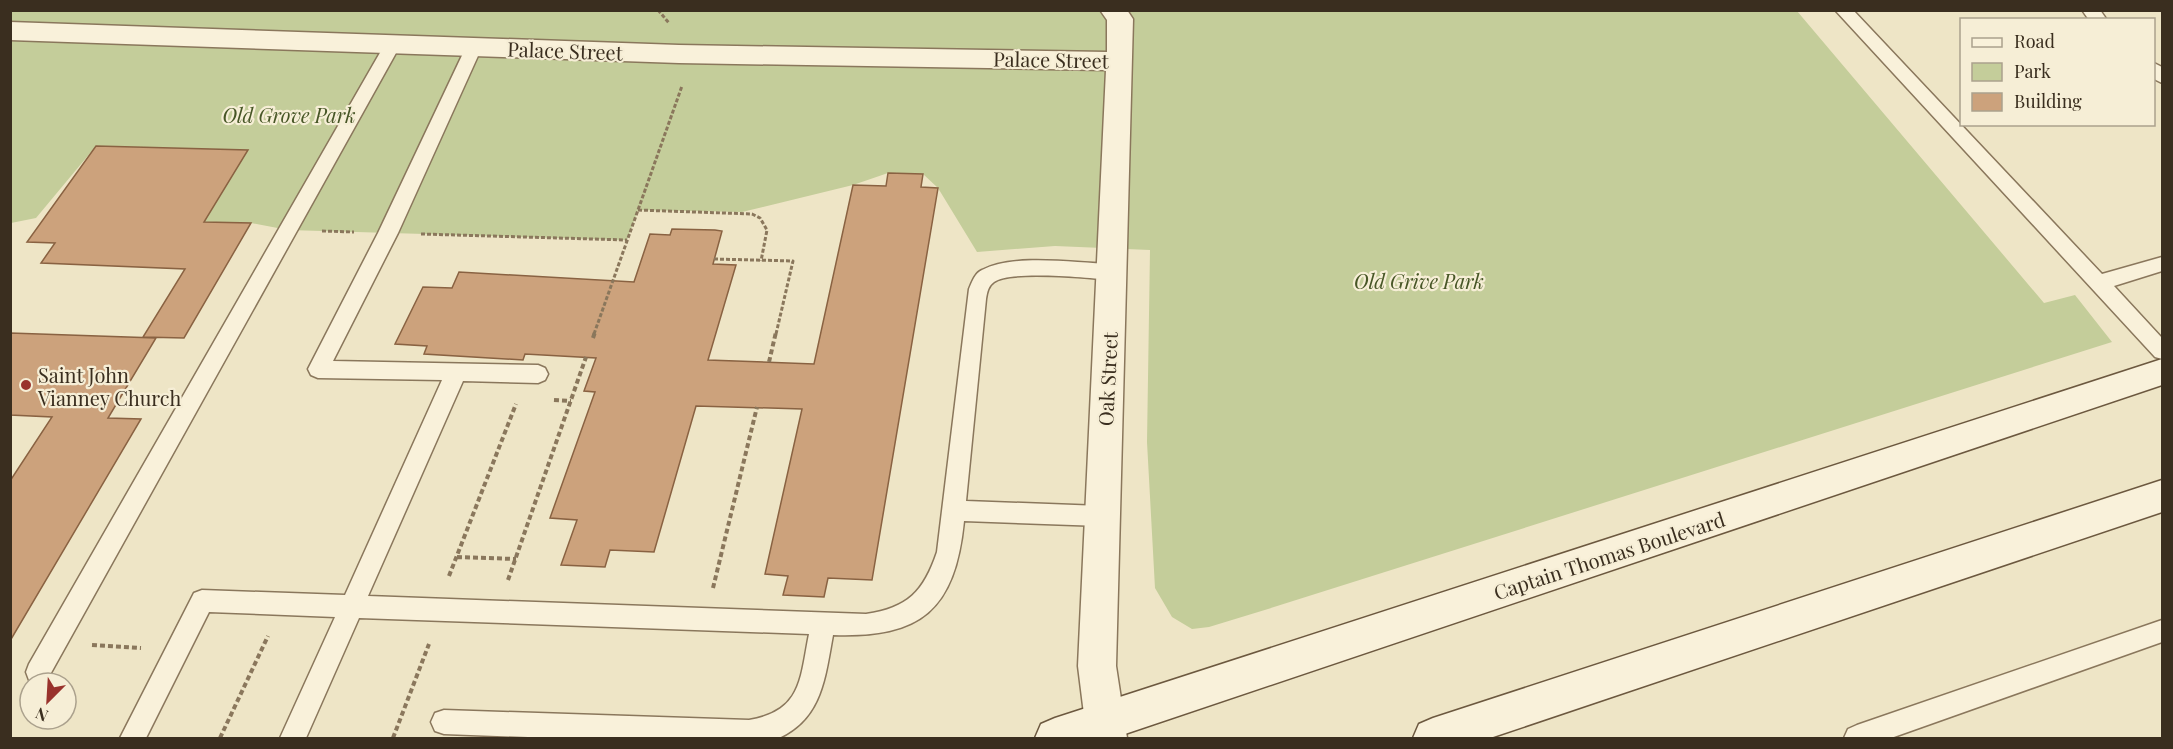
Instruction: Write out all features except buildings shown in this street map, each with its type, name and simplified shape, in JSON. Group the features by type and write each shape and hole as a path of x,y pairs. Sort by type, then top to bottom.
{"street":[{"name":"Oak Street","path":"1106,731 1096,666 1120,13"},
{"name":"Palace Street","path":"10,31 679,54 1120,61"},
{"name":"Captain Thomas Boulevard","path":"1055,738 1106,731 2163,372"},
{"path":"1433,738 2163,496"}],"lane":[{"path":"1844,10 2163,351"},
{"path":"39,671 393,44"},
{"path":"474,47 388,233 318,369 538,374"},
{"path":"2098,283 2163,264"},
{"path":"133,738 202,601 823,623 885,623 911,613 932,593 950,552 976,299 981,284 990,275 1008,270 1112,272"},
{"path":"293,738 456,373"},
{"path":"954,511 1101,516"},
{"path":"444,722 749,733 775,729 792,718 805,702 823,623"},
{"path":"1870,736 2163,631"}],"path":[{"path":"658,10 669,23"},
{"path":"593,338 683,81"},
{"path":"638,210 752,214 760,218 767,230 761,261"},
{"path":"316,231 359,232"},
{"path":"416,234 627,240"},
{"path":"714,259 793,261 769,362"},
{"path":"506,587 586,357"},
{"path":"446,585 518,399"},
{"path":"550,400 571,401"},
{"path":"712,594 757,407"},
{"path":"457,557 516,559"},
{"path":"220,738 268,635"},
{"path":"54,642 178,650"},
{"path":"393,738 430,642"}],"green space":[{"name":"Old Grive Park","path":"11,11 1797,11 2044,303 2075,295 2112,342 1268,609 1209,627 1192,629 1172,617 1155,588 1147,442 1150,250 1055,246 977,252 938,188 923,174 888,173 853,185 742,212 638,210 627,240 288,230 251,223 204,222 247,150 96,146 36,218 11,223"}],"place":[{"name":"Saint John Vianney Church","path":"26,385"}],"park label":[{"name":"Old Grove Park","path":"289,114"}]}
